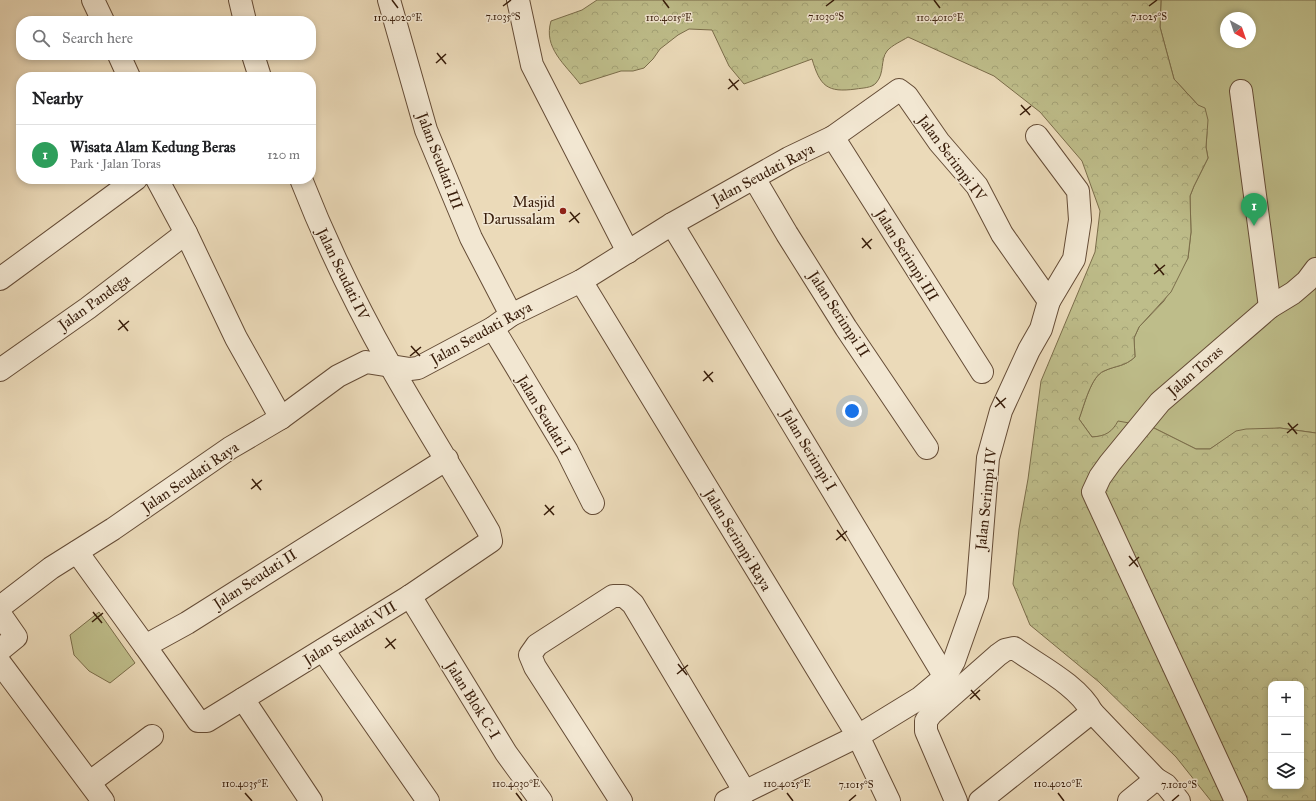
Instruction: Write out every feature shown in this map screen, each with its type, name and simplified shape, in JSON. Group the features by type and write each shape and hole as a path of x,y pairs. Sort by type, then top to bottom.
{"street":[{"path":"93,0 101,16"},
{"path":"240,0 244,16"},
{"name":"Jalan Seudati III","path":"389,0 426,130 471,238 511,315"},
{"path":"518,0 532,65 628,252"},
{"path":"121,60 127,72"},
{"path":"255,60 258,72"},
{"name":"Jalan Seudati Raya","path":"0,607 51,568 113,530 230,448 281,418 338,376 361,363 366,362 410,369 418,368 493,328 511,315 581,281 672,224 754,178 833,137 896,91 899,90 906,96"},
{"path":"1242,91 1270,307"},
{"name":"Jalan Serimpi IV","path":"743,798 861,741 920,698 945,677 954,661 977,596 988,458 1002,411 1041,330 1049,301 1002,234 977,186 939,142 906,96"},
{"path":"1037,136 1078,191 1080,220 1074,259 1049,301"},
{"name":"Jalan Serimpi III","path":"833,137 982,372"},
{"name":"Jalan Serimpi II","path":"754,178 787,234 842,321 927,448"},
{"path":"0,279 129,184"},
{"path":"160,184 186,233 236,338 281,418"},
{"name":"Jalan Seudati IV","path":"303,184 318,221 358,307 390,366"},
{"name":"Jalan Serimpi I","path":"672,224 945,677"},
{"name":"Jalan Pandega","path":"0,370 88,308 186,233"},
{"name":"Jalan Toras","path":"1236,801 1093,492 1107,468 1160,402 1270,307 1293,293 1307,281 1316,269"},
{"name":"Jalan Serimpi Raya","path":"581,281 861,741 889,801"},
{"name":"Jalan Seudati I","path":"493,328 567,451 593,503"},
{"path":"390,366 447,459"},
{"name":"Jalan Seudati VII","path":"145,646 195,718 198,721 203,722 323,650 410,596 488,544 491,538 447,459"},
{"name":"Jalan Seudati II","path":"145,646 187,623 447,459"},
{"path":"77,552 145,646"},
{"name":"Jalan Blok C-I","path":"410,596 506,753 541,801"},
{"path":"621,801 535,667 530,655 537,645 613,596 624,596 633,604 743,798"},
{"path":"0,614 16,637 0,650"},
{"path":"956,801 926,731 926,721 931,714 1005,650 1014,648 1076,691 1086,701 1092,712 1156,779 1166,785 1178,801"},
{"path":"323,650 428,801"},
{"path":"0,663 103,801"},
{"path":"243,699 312,801"},
{"path":"980,801 1092,712"},
{"path":"90,782 152,736"},
{"path":"1129,801 1156,779"}],"green space":[{"path":"597,0 1161,0 1160,27 1174,79 1198,105 1205,108 1208,120 1206,147 1208,158 1190,196 1191,232 1188,258 1171,292 1139,327 1134,338 1135,357 1127,363 1099,374 1088,392 1079,419 1092,437 1101,436 1108,433 1118,421 1152,427 1196,449 1210,449 1236,431 1246,429 1280,428 1316,433 1316,801 1211,801 1176,757 1099,682 1030,625 1013,584 1019,529 1028,479 1041,381 1095,252 1100,211 1082,161 1040,112 994,76 908,37 887,51 879,79 874,85 864,88 838,90 826,86 818,76 812,59 744,84 729,66 712,30 689,29 678,35 660,49 644,68 633,71 621,71 580,84 562,62 553,48 549,31 551,21 582,10"},
{"path":"1161,0 1316,0 1316,433 1280,428 1236,432 1210,449 1196,449 1152,427 1113,430 1104,436 1092,437 1079,419 1088,392 1099,374 1127,363 1135,357 1134,338 1139,327 1164,301 1188,258 1191,232 1190,196 1208,158 1206,147 1207,132 1198,105 1174,79 1160,27"},
{"path":"99,612 135,663 110,683 89,671 74,655 70,635"}],"place":[{"name":"Masjid Darussalam","path":"563,211"},
{"name":"Wisata Alam Kedung Beras","path":"1254,226"}]}
